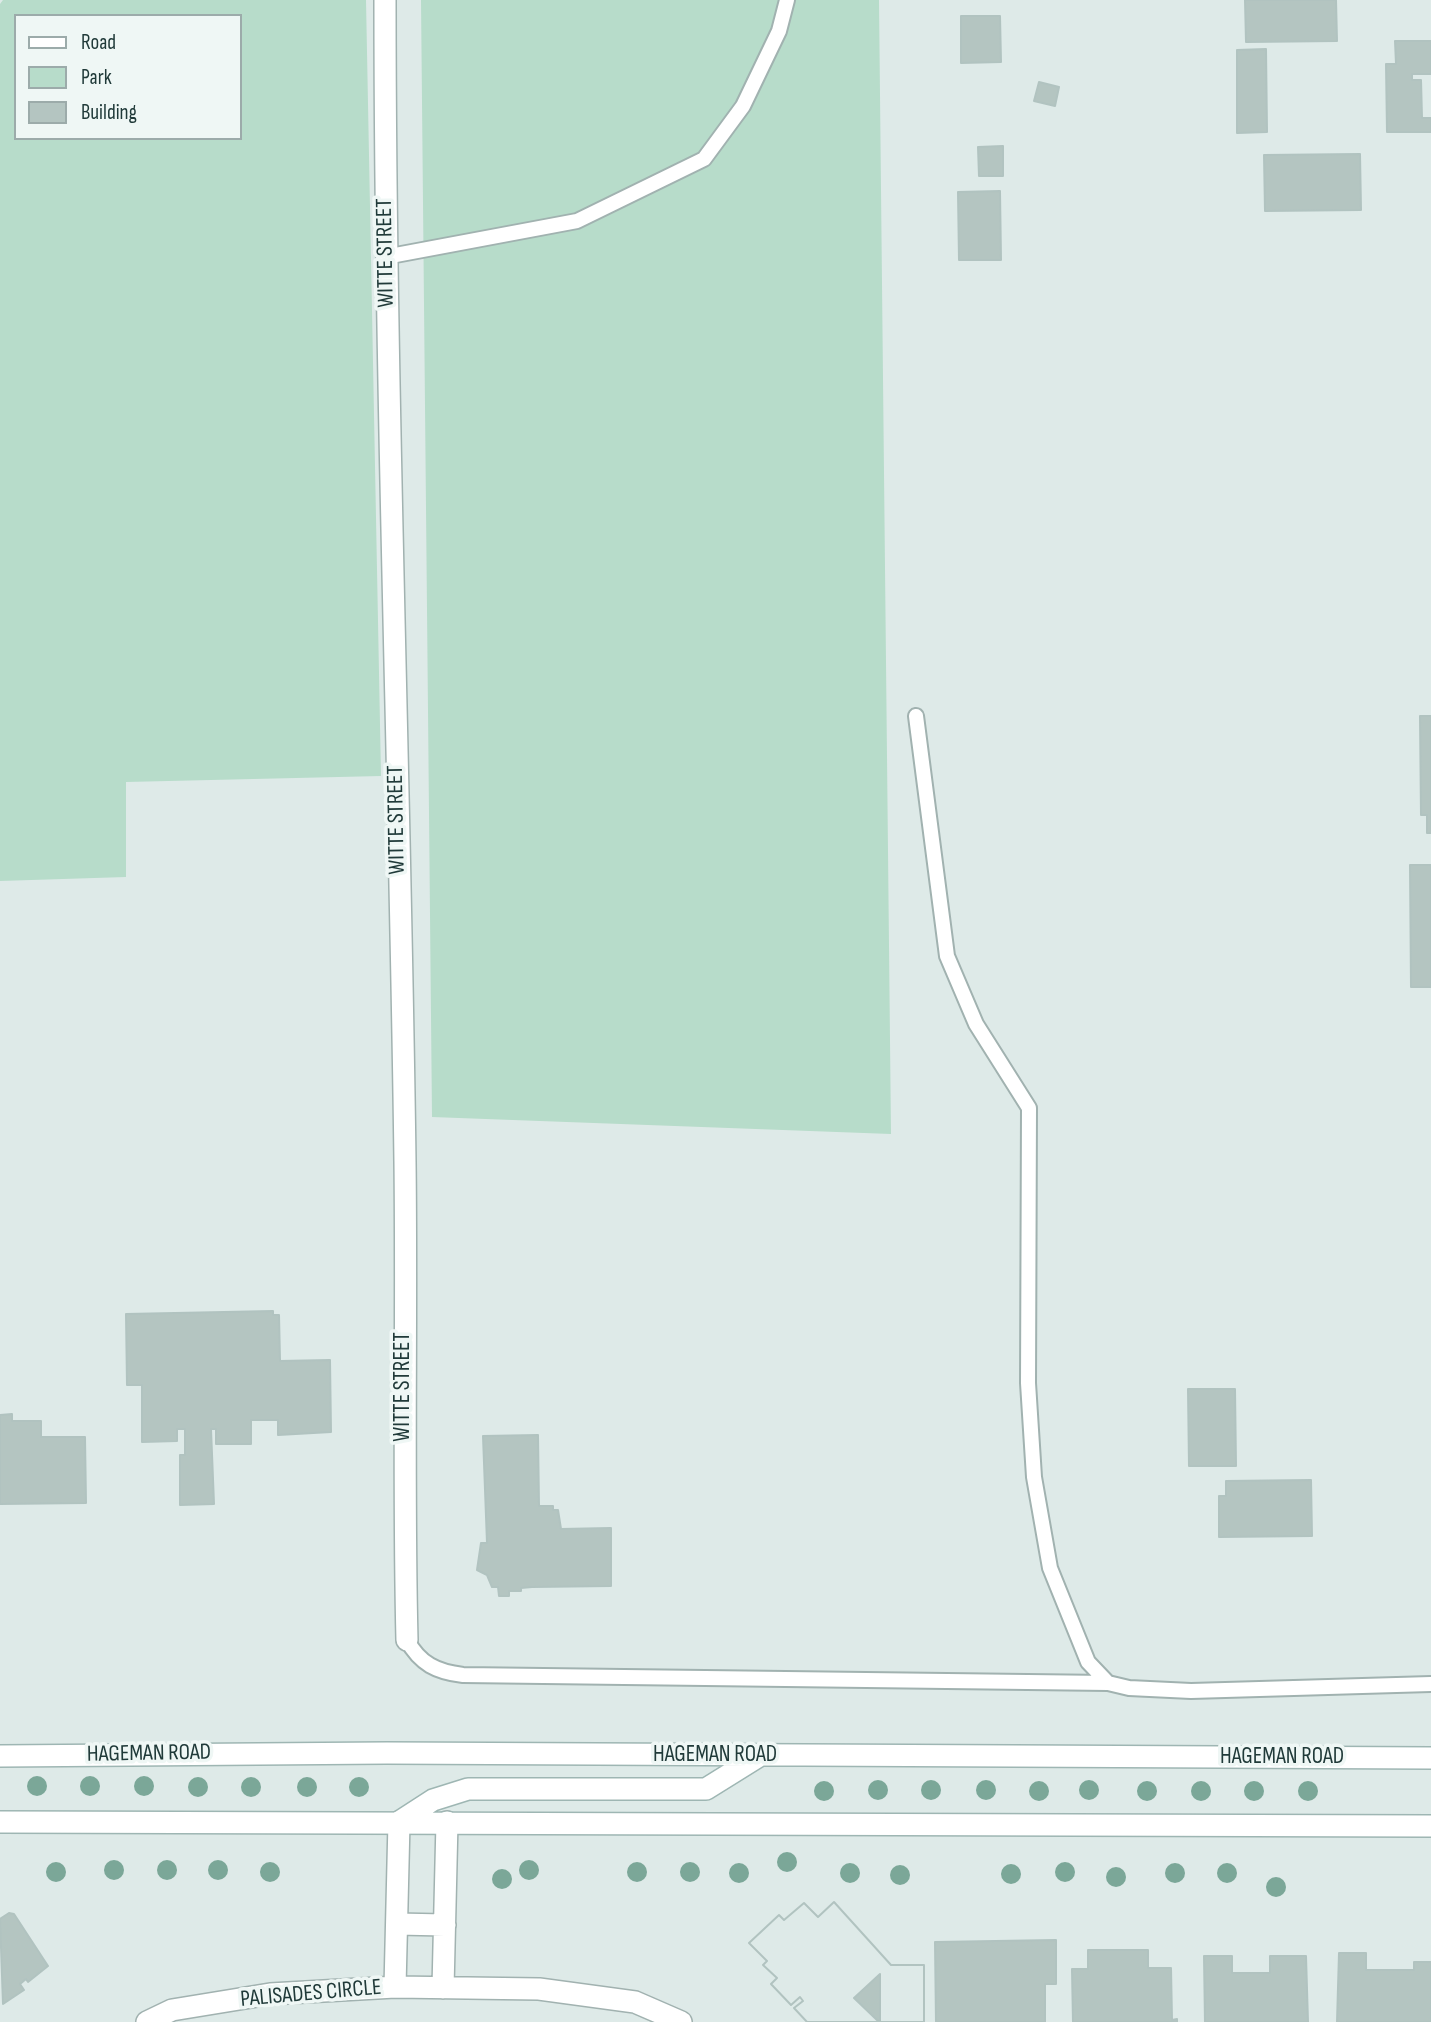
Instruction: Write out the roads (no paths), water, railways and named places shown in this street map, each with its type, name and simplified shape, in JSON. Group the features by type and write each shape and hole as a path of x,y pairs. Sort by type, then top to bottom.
{"main road":[{"name":"WITTE STREET","path":"385,0 385,257 405,1151 403,1461 407,1640"},
{"name":"HAGEMAN ROAD","path":"0,1756 222,1753 1431,1758"},
{"path":"399,1822 433,1800 468,1789 706,1789 761,1755"},
{"path":"0,1822 1431,1826"},
{"name":"PALISADES CIRCLE","path":"395,1987 399,1822"},
{"path":"443,1988 447,1822"},
{"path":"397,1924 445,1926"},
{"name":"PALISADES CIRCLE","path":"147,2022 172,2010 270,1994 395,1987 539,1989 635,2002 681,2022"}],"lane":[{"path":"385,257 577,221 704,159 743,107 779,31 787,0"},
{"path":"916,716 947,956 976,1024 1029,1108 1028,1382 1034,1477 1050,1568 1088,1662 1108,1683"},
{"path":"407,1640 415,1654 426,1664 441,1672 463,1675 1108,1683 1129,1688 1191,1691 1431,1684"}]}
